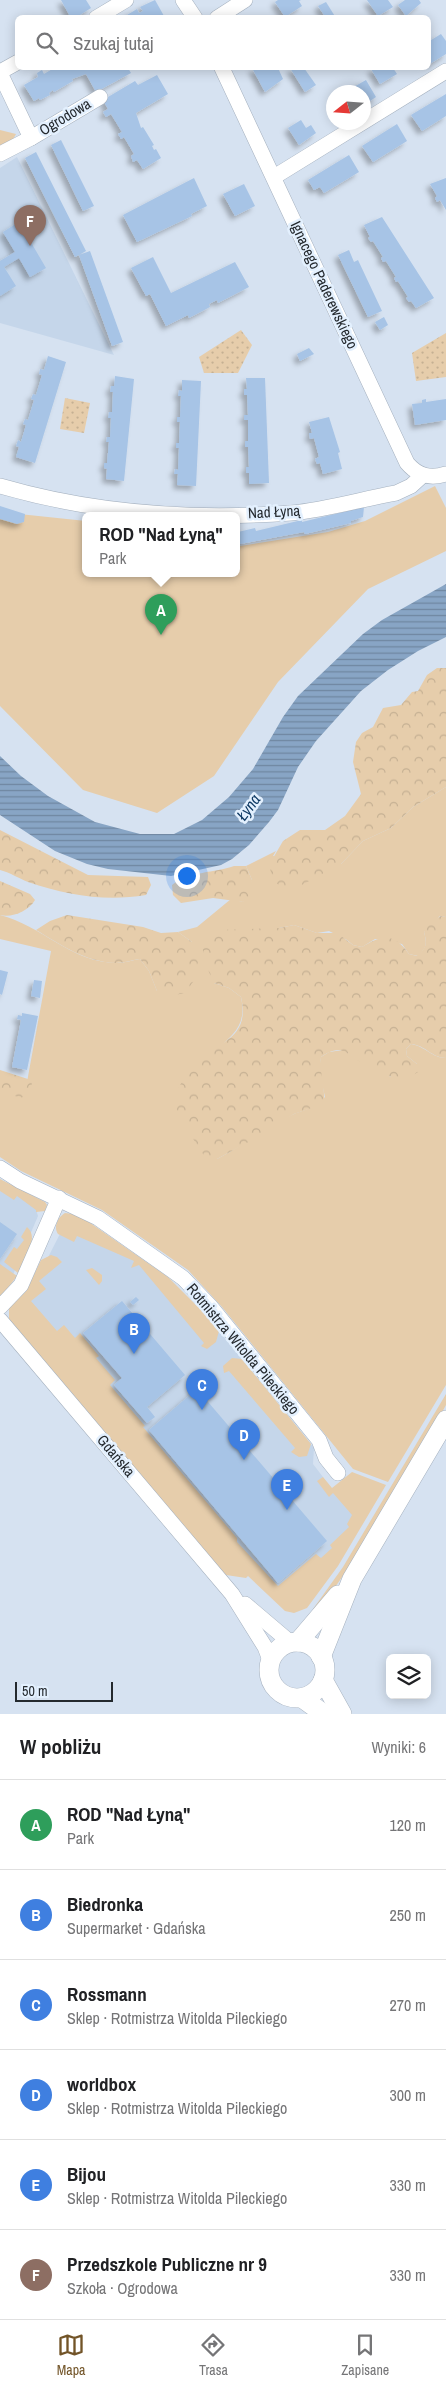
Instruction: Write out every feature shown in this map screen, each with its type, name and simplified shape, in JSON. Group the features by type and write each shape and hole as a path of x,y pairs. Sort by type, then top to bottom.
{"main road":[{"path":"321,1657 352,1579 446,1420"},
{"path":"294,1643 312,1647 321,1657 324,1670 323,1680 316,1691 302,1698 288,1697 275,1689 269,1675 270,1660 279,1648 294,1643 352,1579"},
{"path":"323,1680 342,1714"},
{"path":"302,1698 324,1714"}],"street":[{"path":"101,15 126,0"},
{"path":"183,0 193,15"},
{"path":"222,15 244,0"},
{"name":"Ogrodowa","path":"15,64 0,72 31,138"},
{"name":"Ignacego Paderewskiego","path":"223,70 407,463 414,471 423,476"},
{"path":"274,177 446,71"},
{"name":"Ogrodowa","path":"0,154 31,138 100,96"},
{"path":"423,476 446,474"},
{"name":"Nad Łyną","path":"240,514 293,512 396,492 411,486 423,476"},
{"name":"Nad Łyną","path":"0,486 36,496 131,511 171,512"},
{"name":"Rotmistrza Witolda Pileckiego","path":"0,1168 20,1181 81,1208 165,1264 193,1289 318,1440 326,1458 338,1473"},
{"path":"0,1307 21,1285 59,1198"},
{"name":"Gdańska","path":"0,1320 232,1594 262,1642 270,1660"},
{"name":"Gdańska","path":"232,1594 294,1643"}],"shaded area":[{"path":"17,157 114,355 0,323 0,168"},
{"path":"0,1185 34,1203 38,1216 12,1277 0,1287"},
{"path":"65,1224 115,1243 219,1331 314,1448 313,1464 323,1477 330,1494 345,1483 363,1504 306,1601 289,1610 25,1297 34,1285"}],"green space":[{"path":"0,130 16,134 12,141 0,150"},
{"path":"241,330 252,345 238,373 204,373 199,357"},
{"path":"446,333 446,377 416,381 412,353"},
{"path":"65,398 90,403 84,433 60,429"},
{"path":"435,486 446,508 446,551 368,589 278,682 214,776 157,813 83,790 0,706 0,512 82,521 82,577 240,577 240,546 328,532 365,521"},
{"path":"437,668 446,668 446,787 413,807 391,828 363,841 341,864 298,887 281,887 273,880 269,865 283,841 300,830 325,830 345,816 361,794 353,762 356,742 362,733 373,727 383,708 401,705 412,692 418,691 427,675"},
{"path":"446,787 446,917 440,916 424,932 426,945 418,956 409,954 402,944 375,939 362,947 353,945 329,931 317,933 294,925 279,928 214,983 229,988 241,997 242,1007 242,1015 237,1028 215,1051 217,1159 288,1117 311,1108 325,1097 319,1070 321,1057 329,1052 343,1050 391,1077 417,1064 407,1056 406,1049 411,1044 446,1058 446,1385 388,1482 353,1469 222,1307 188,1270 102,1210 21,1171 0,1157 0,1077 27,1082 51,951 0,939 0,915 15,920 86,957 117,963 140,959 149,971 157,991 192,942 178,932 197,927 231,899 243,902 252,880 246,866 276,851 273,856 341,864 363,841 391,828 413,807"},
{"path":"0,830 88,875 148,877 151,885 146,895 116,898 72,894 28,882 0,870"},
{"path":"234,866 246,866 252,880 251,896 243,902 213,898 181,903 173,895 172,885 179,880"},
{"path":"0,881 30,894 35,900 20,913 0,915"},
{"path":"67,915 143,927 161,933 178,932 192,942 198,961 195,979 185,993 169,996 157,991 149,971 140,959 122,963 94,960 74,952 36,930 50,921"},
{"path":"441,916 446,917 446,1058 411,1044 406,1049 407,1056 417,1064 418,1072 402,1078 394,1078 378,1072 340,1050 329,1053 321,1057 323,1104 294,1114 217,1159 205,1157 180,1119 173,1100 182,1081 195,1064 237,1031 243,1011 241,997 229,988 214,983 204,961 202,941 207,934 217,930 279,928 294,925 317,933 337,933 353,945 362,947 382,938 393,939 399,942 409,954 417,956 425,945 424,932 429,923"},
{"path":"0,1070 31,1080 33,1091 21,1098 0,1091"},
{"path":"0,1179 45,1202 47,1205 45,1211 36,1212 36,1210 17,1196 14,1200 0,1191"},
{"path":"65,1213 73,1214 86,1220 168,1277 219,1331 216,1342 207,1349 201,1346 204,1343 139,1265 131,1268 134,1261 77,1236 74,1242 58,1234 57,1222"},
{"path":"27,1227 32,1237 30,1249 18,1273 4,1262 14,1247 17,1249 24,1240 21,1237"},
{"path":"51,1255 57,1257 62,1262 39,1281 46,1289 31,1301 57,1331 64,1325 75,1338 80,1333 99,1356 96,1358 115,1380 110,1385 237,1538 237,1542 278,1586 316,1554 321,1558 332,1548 330,1545 349,1527 347,1524 352,1515 333,1493 329,1497 317,1481 323,1477 332,1488 352,1472 386,1485 338,1566 307,1608 294,1613 285,1611 248,1576 246,1578 226,1575 213,1563 9,1320 9,1308 26,1291 41,1260"},
{"path":"0,1264 17,1276 0,1298"},
{"path":"92,1268 102,1275 102,1281 99,1285 86,1270"},
{"path":"232,1358 242,1359 311,1444 307,1456 299,1457 291,1452 295,1448 229,1371 224,1373 223,1366"},
{"path":"446,1394 446,1405 432,1430 351,1564 316,1615 313,1609 343,1567"}],"water":[{"name":"Łyna","path":"446,584 446,637 418,651 388,670 361,691 316,741 298,767 278,810 269,822 249,845 232,859 221,865 171,876 108,869 87,864 55,851 0,815 0,756 21,776 48,796 95,822 140,834 174,834 202,820 229,797 253,769 283,717 298,696 363,634 382,620"}],"building":[{"path":"61,0 86,0 91,8 80,15 69,15"},
{"path":"155,0 163,15 127,15 137,9 139,13 143,11 140,7"},
{"path":"278,0 301,0 299,1 302,6 288,15 284,15 275,2"},
{"path":"367,0 388,0 393,7 377,15"},
{"path":"405,0 419,0 421,3 407,15 398,5"},
{"path":"326,2 334,15 324,15 318,6"},
{"path":"441,34 446,41 446,54 431,63 431,40"},
{"path":"42,70 44,74 51,70 129,70 131,73 96,92 86,74 72,79 73,81 54,92 53,90 49,93 50,95 34,101 24,85 38,77 37,73"},
{"path":"253,70 279,70 283,79 265,92"},
{"path":"291,70 305,70 316,85 305,92"},
{"path":"372,70 394,70 397,74 380,84"},
{"path":"157,75 168,94 136,113 141,128 143,127 154,145 152,146 154,150 156,149 161,158 143,169 137,160 133,162 131,156 134,154 124,137 121,139 118,134 122,132 111,114 106,117 103,112 108,109 103,100 135,81 138,85"},
{"path":"366,80 369,85 357,85"},
{"path":"371,88 376,97 371,100"},
{"path":"446,94 446,116 422,131 411,115"},
{"path":"301,120 306,128 311,125 316,133 299,145 288,128"},
{"path":"397,124 407,141 373,162 362,146"},
{"path":"61,140 94,206 83,211 51,145"},
{"path":"36,152 86,251 75,257 25,158"},
{"path":"349,155 359,172 324,193 320,187 314,190 308,180"},
{"path":"194,178 207,206 191,214 192,216 137,242 123,215"},
{"path":"446,178 446,210 440,200 437,202 435,198 437,196 430,184"},
{"path":"244,184 255,206 235,216 223,194"},
{"path":"382,217 434,298 416,308 406,298 408,297 398,281 396,282 394,278 396,277 386,261 383,262 381,258 383,257 373,241 371,242 368,238 370,237 364,225"},
{"path":"19,222 46,268 30,277 19,258 4,267 16,286 0,296 0,261 15,252 3,232"},
{"path":"349,250 354,262 358,260 382,311 368,317 338,255"},
{"path":"90,251 123,342 112,346 79,255"},
{"path":"153,257 171,293 235,262 249,287 218,303 217,300 209,304 210,307 189,318 188,315 166,326 150,294 146,296 131,268"},
{"path":"384,317 388,325 380,330 375,322"},
{"path":"309,348 314,354 300,361 297,354"},
{"path":"48,356 66,362 35,463 16,457 19,447 16,446 18,440 21,442 26,425 23,424 25,419 28,420 34,400 31,399 33,394 36,395 42,375 39,374 40,369 44,370"},
{"path":"115,376 134,379 124,481 106,479 107,469 104,468 104,463 107,463 109,442 106,442 107,437 110,437 111,418 108,418 109,412 112,412 113,392 110,392 111,386 114,386"},
{"path":"246,378 265,378 269,483 249,484 249,473 246,473 246,467 249,467 248,447 245,447 245,441 248,441 248,420 244,420 244,415 248,415 247,395 244,395 244,389 247,389"},
{"path":"182,380 201,381 196,486 177,485 178,474 174,474 175,469 178,470 179,448 176,448 176,443 179,443 180,422 177,422 177,417 180,417 181,396 178,396 179,390 182,391"},
{"path":"426,399 426,402 446,399 446,420 415,425 412,404 422,403 422,400"},
{"path":"329,417 340,452 338,453 342,469 323,474 320,463 317,464 315,459 319,457 314,438 310,439 309,433 312,433 309,422"},
{"path":"0,506 25,514 24,522 17,524 0,519"},
{"path":"364,507 363,517 351,521 351,523 305,534 304,532 240,544 240,532 255,528 256,531 302,520 302,522"},
{"path":"0,970 8,972 2,995 0,994"},
{"path":"34,980 42,981 40,998 31,996"},
{"path":"22,1013 38,1016 27,1070 12,1067 21,1020 17,1019 18,1015 22,1016"},
{"path":"0,1222 17,1234 0,1259"},
{"path":"136,1297 139,1300 133,1305 130,1302"},
{"path":"122,1301 185,1375 147,1407 155,1417 147,1423 114,1385 122,1378 83,1333"},
{"path":"197,1389 327,1541 278,1583 149,1430"}],"place":[{"name":"Przedszkole Publiczne nr 9","path":"30,246"},
{"name":"ROD \"Nad Łyną\"","path":"161,635"},
{"name":"Biedronka","path":"134,1354"},
{"name":"Rossmann","path":"202,1410"},
{"name":"worldbox","path":"244,1460"},
{"name":"Bijou","path":"287,1510"}]}
